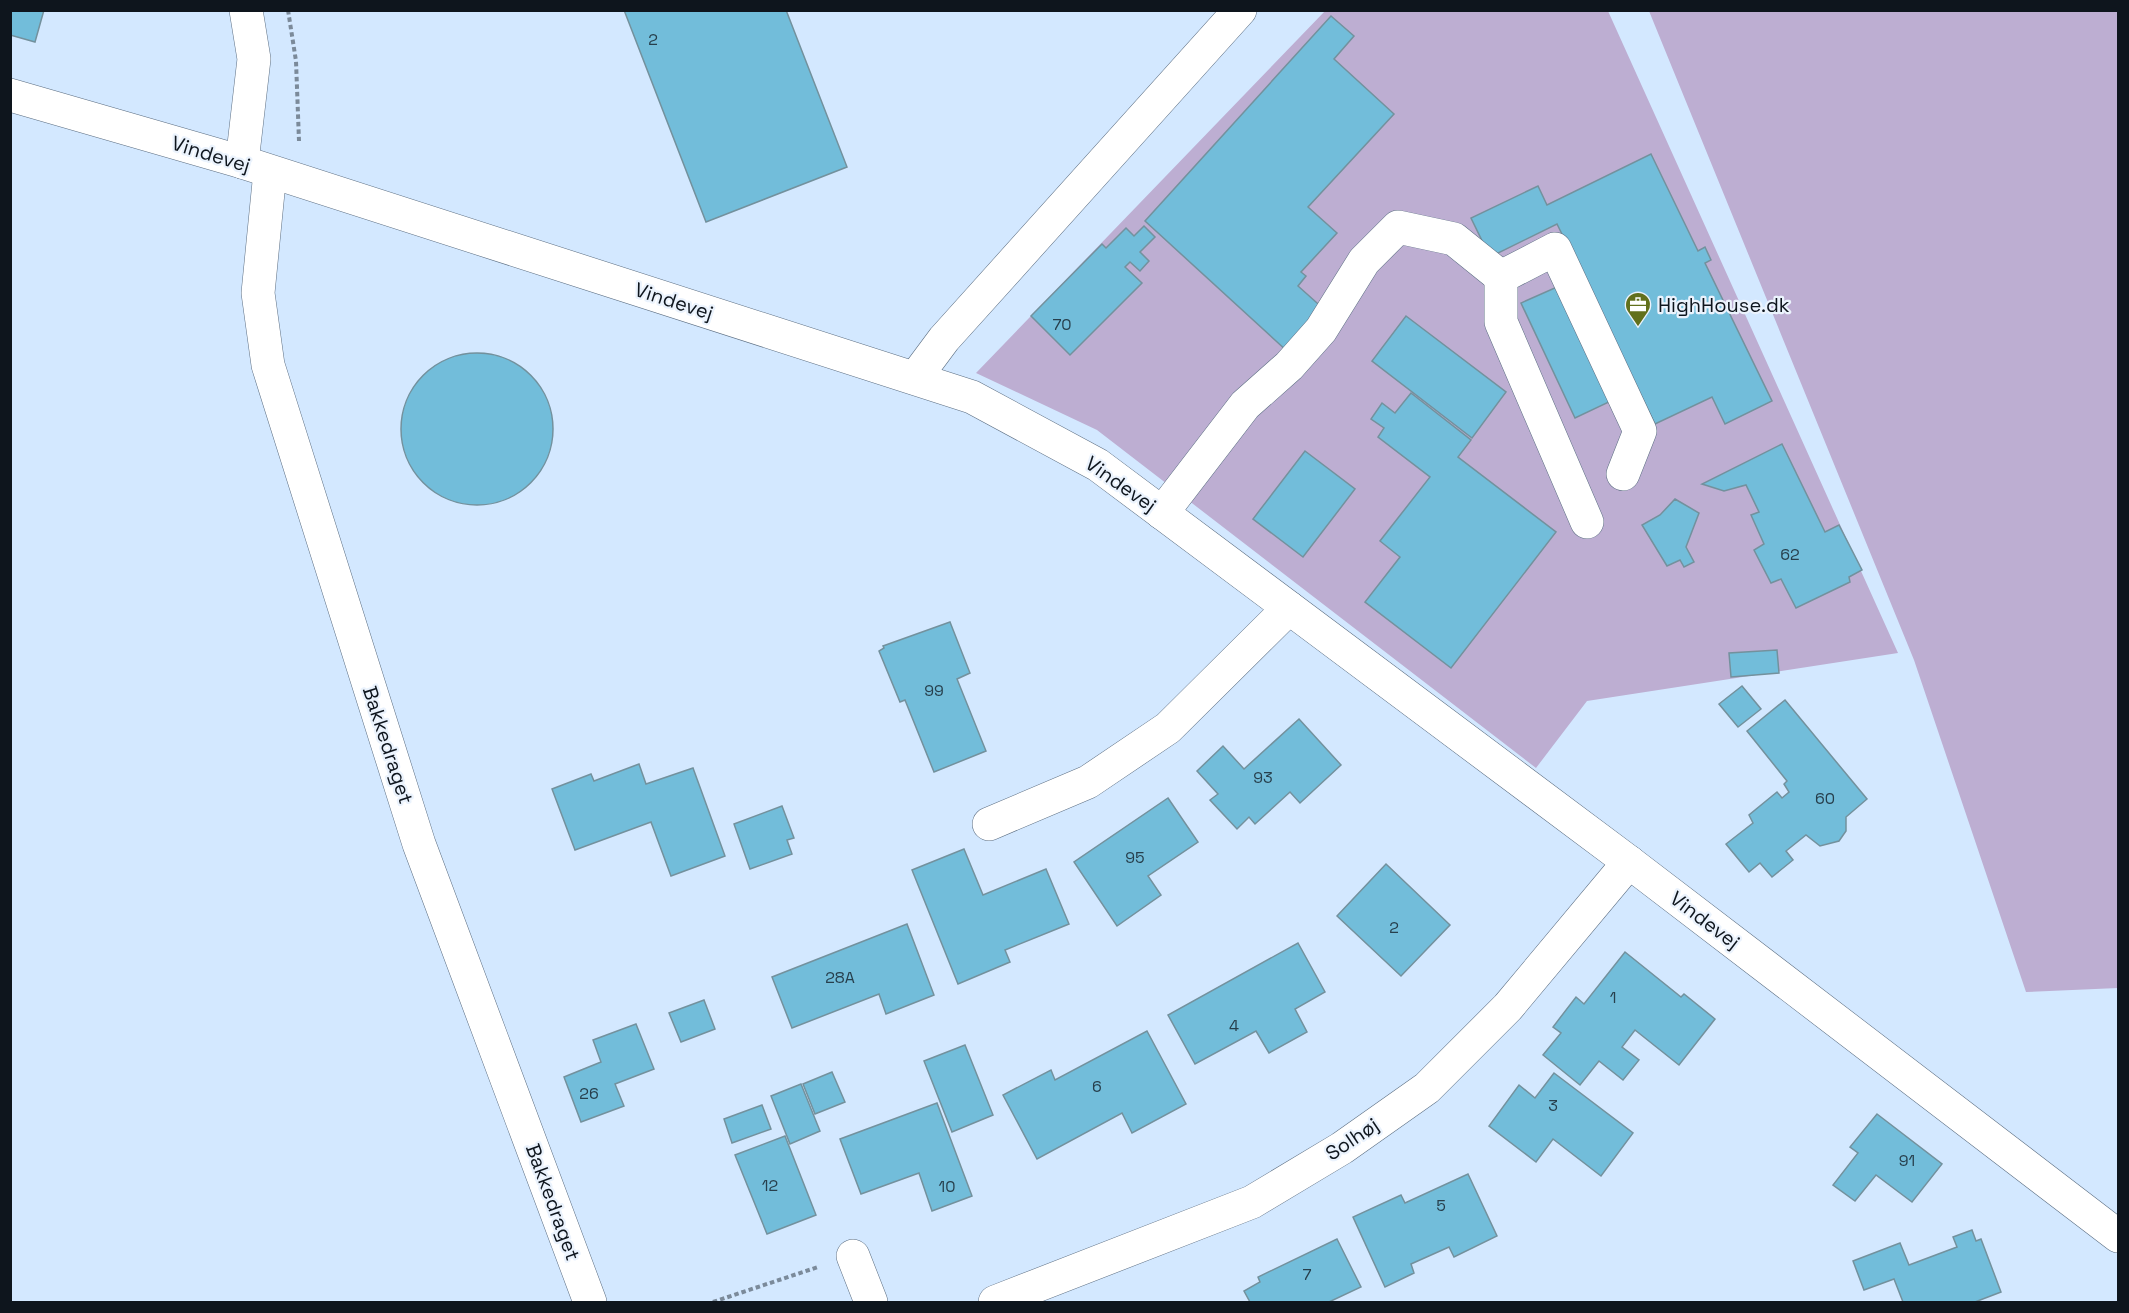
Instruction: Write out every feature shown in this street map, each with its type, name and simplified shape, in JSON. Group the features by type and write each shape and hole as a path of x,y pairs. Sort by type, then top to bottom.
{"street":[{"name":"Bakkedraget","path":"246,10 254,59 258,292 268,365 419,844 590,1302"},
{"path":"915,378 952,330 1240,10"},
{"name":"Vindevej","path":"10,95 256,167 972,397 1090,460 1629,862 2118,1236"},
{"path":"1162,513 1245,405 1289,366 1321,330 1364,261 1398,227 1454,239 1501,277"},
{"path":"1501,277 1555,249 1640,431 1623,474"},
{"path":"1501,277 1501,322 1587,522"},
{"path":"989,824 1088,782 1168,728 1289,608"},
{"name":"Solhøj","path":"995,1302 1252,1202 1342,1148 1427,1088 1508,1007 1629,862"},
{"path":"853,1256 871,1302"}],"path":[{"path":"288,10 296,61 301,182"},
{"path":"713,1302 853,1256"}],"shaded area":[{"path":"1325,11 1608,11 1898,653 1587,701 1536,768 1097,430 976,373"},
{"path":"1649,11 2118,11 2118,988 2026,992 1914,660"}],"building":[{"path":"10,10 44,10 35,42 10,35"},
{"path":"624,10 786,10 847,167 706,222"},
{"path":"1331,16 1354,36 1334,59 1394,114 1308,207 1337,233 1301,272 1306,276 1298,286 1326,311 1288,352 1145,221"},
{"path":"1651,154 1698,251 1705,247 1711,260 1705,263 1772,401 1725,424 1712,397 1655,424 1557,224 1490,257 1471,218 1538,186 1547,205"},
{"path":"1144,226 1155,237 1140,252 1149,261 1140,271 1130,262 1125,267 1142,283 1070,355 1031,316 1102,244 1106,248 1126,228 1134,236"},
{"path":"1557,287 1611,401 1575,418 1521,303"},
{"path":"1406,316 1506,392 1472,438 1372,361"},
{"path":"477,353 506,359 531,375 547,400 553,429 547,458 531,483 506,499 477,505 448,499 423,483 407,458 401,429 407,400 423,375 448,359"},
{"path":"1411,393 1471,440 1458,457 1556,532 1451,668 1365,602 1400,557 1380,541 1430,477 1378,437 1384,428 1371,419 1382,403 1395,413"},
{"path":"1782,444 1825,532 1839,525 1862,570 1849,577 1850,582 1796,608 1781,579 1771,583 1754,550 1764,544 1751,515 1759,512 1746,485 1724,491 1702,484"},
{"path":"1305,451 1355,489 1303,557 1253,519"},
{"path":"1675,499 1699,513 1686,547 1694,562 1684,567 1680,560 1667,566 1642,525 1660,515"},
{"path":"950,622 970,673 957,679 986,751 934,772 905,700 900,702 879,651 884,648 883,646"},
{"path":"1777,650 1779,673 1731,677 1729,653"},
{"path":"1742,686 1761,709 1738,727 1719,704"},
{"path":"1785,700 1867,799 1846,817 1846,831 1839,841 1820,846 1806,835 1786,851 1793,860 1772,877 1760,863 1749,872 1726,844 1753,823 1749,815 1777,792 1782,798 1789,792 1784,784 1787,781 1747,731"},
{"path":"1299,719 1341,765 1300,803 1290,792 1255,824 1249,817 1237,829 1210,800 1218,794 1197,771 1223,746 1244,769"},
{"path":"639,764 646,784 693,768 725,856 671,876 651,822 575,850 552,789 591,774 594,781"},
{"path":"1168,798 1198,842 1148,876 1161,895 1117,926 1074,862"},
{"path":"782,806 794,838 787,840 792,854 750,869 734,824"},
{"path":"964,849 983,895 1046,869 1069,924 1005,950 1010,962 958,984 912,870"},
{"path":"1386,864 1450,925 1401,976 1337,916"},
{"path":"907,924 934,995 886,1014 879,994 792,1028 772,977"},
{"path":"1298,943 1325,992 1295,1009 1307,1032 1269,1053 1256,1031 1195,1064 1168,1015"},
{"path":"1625,952 1681,997 1684,994 1715,1019 1679,1065 1635,1030 1622,1047 1639,1060 1623,1080 1599,1061 1580,1085 1543,1055 1561,1033 1553,1027 1576,997 1584,1004"},
{"path":"704,1000 715,1029 681,1042 669,1013"},
{"path":"636,1024 654,1069 615,1084 624,1106 581,1122 564,1077 601,1062 593,1040"},
{"path":"1147,1031 1186,1104 1132,1133 1122,1113 1037,1159 1003,1095 1051,1070 1055,1080"},
{"path":"965,1045 993,1115 952,1132 924,1061"},
{"path":"832,1072 845,1102 815,1114 803,1084"},
{"path":"1554,1073 1633,1133 1601,1176 1553,1139 1536,1162 1489,1126 1519,1085 1535,1098"},
{"path":"801,1084 820,1131 790,1144 771,1096"},
{"path":"937,1103 972,1196 932,1211 919,1173 861,1194 840,1139"},
{"path":"762,1105 771,1129 732,1143 724,1119"},
{"path":"1877,1114 1942,1164 1912,1202 1876,1175 1855,1201 1833,1185 1858,1153 1850,1147"},
{"path":"785,1136 816,1215 767,1234 735,1155"},
{"path":"1468,1174 1497,1236 1454,1257 1449,1247 1411,1264 1414,1273 1385,1287 1353,1217 1401,1195 1405,1203"},
{"path":"1972,1230 1976,1241 1981,1239 2001,1292 1975,1302 1903,1302 1894,1279 1864,1290 1853,1261 1900,1243 1909,1265 1957,1247 1953,1237"},
{"path":"1337,1239 1361,1287 1329,1302 1250,1302 1244,1291 1260,1282 1258,1277"}],"place":[{"name":"HighHouse.dk","path":"1638,328"}]}
